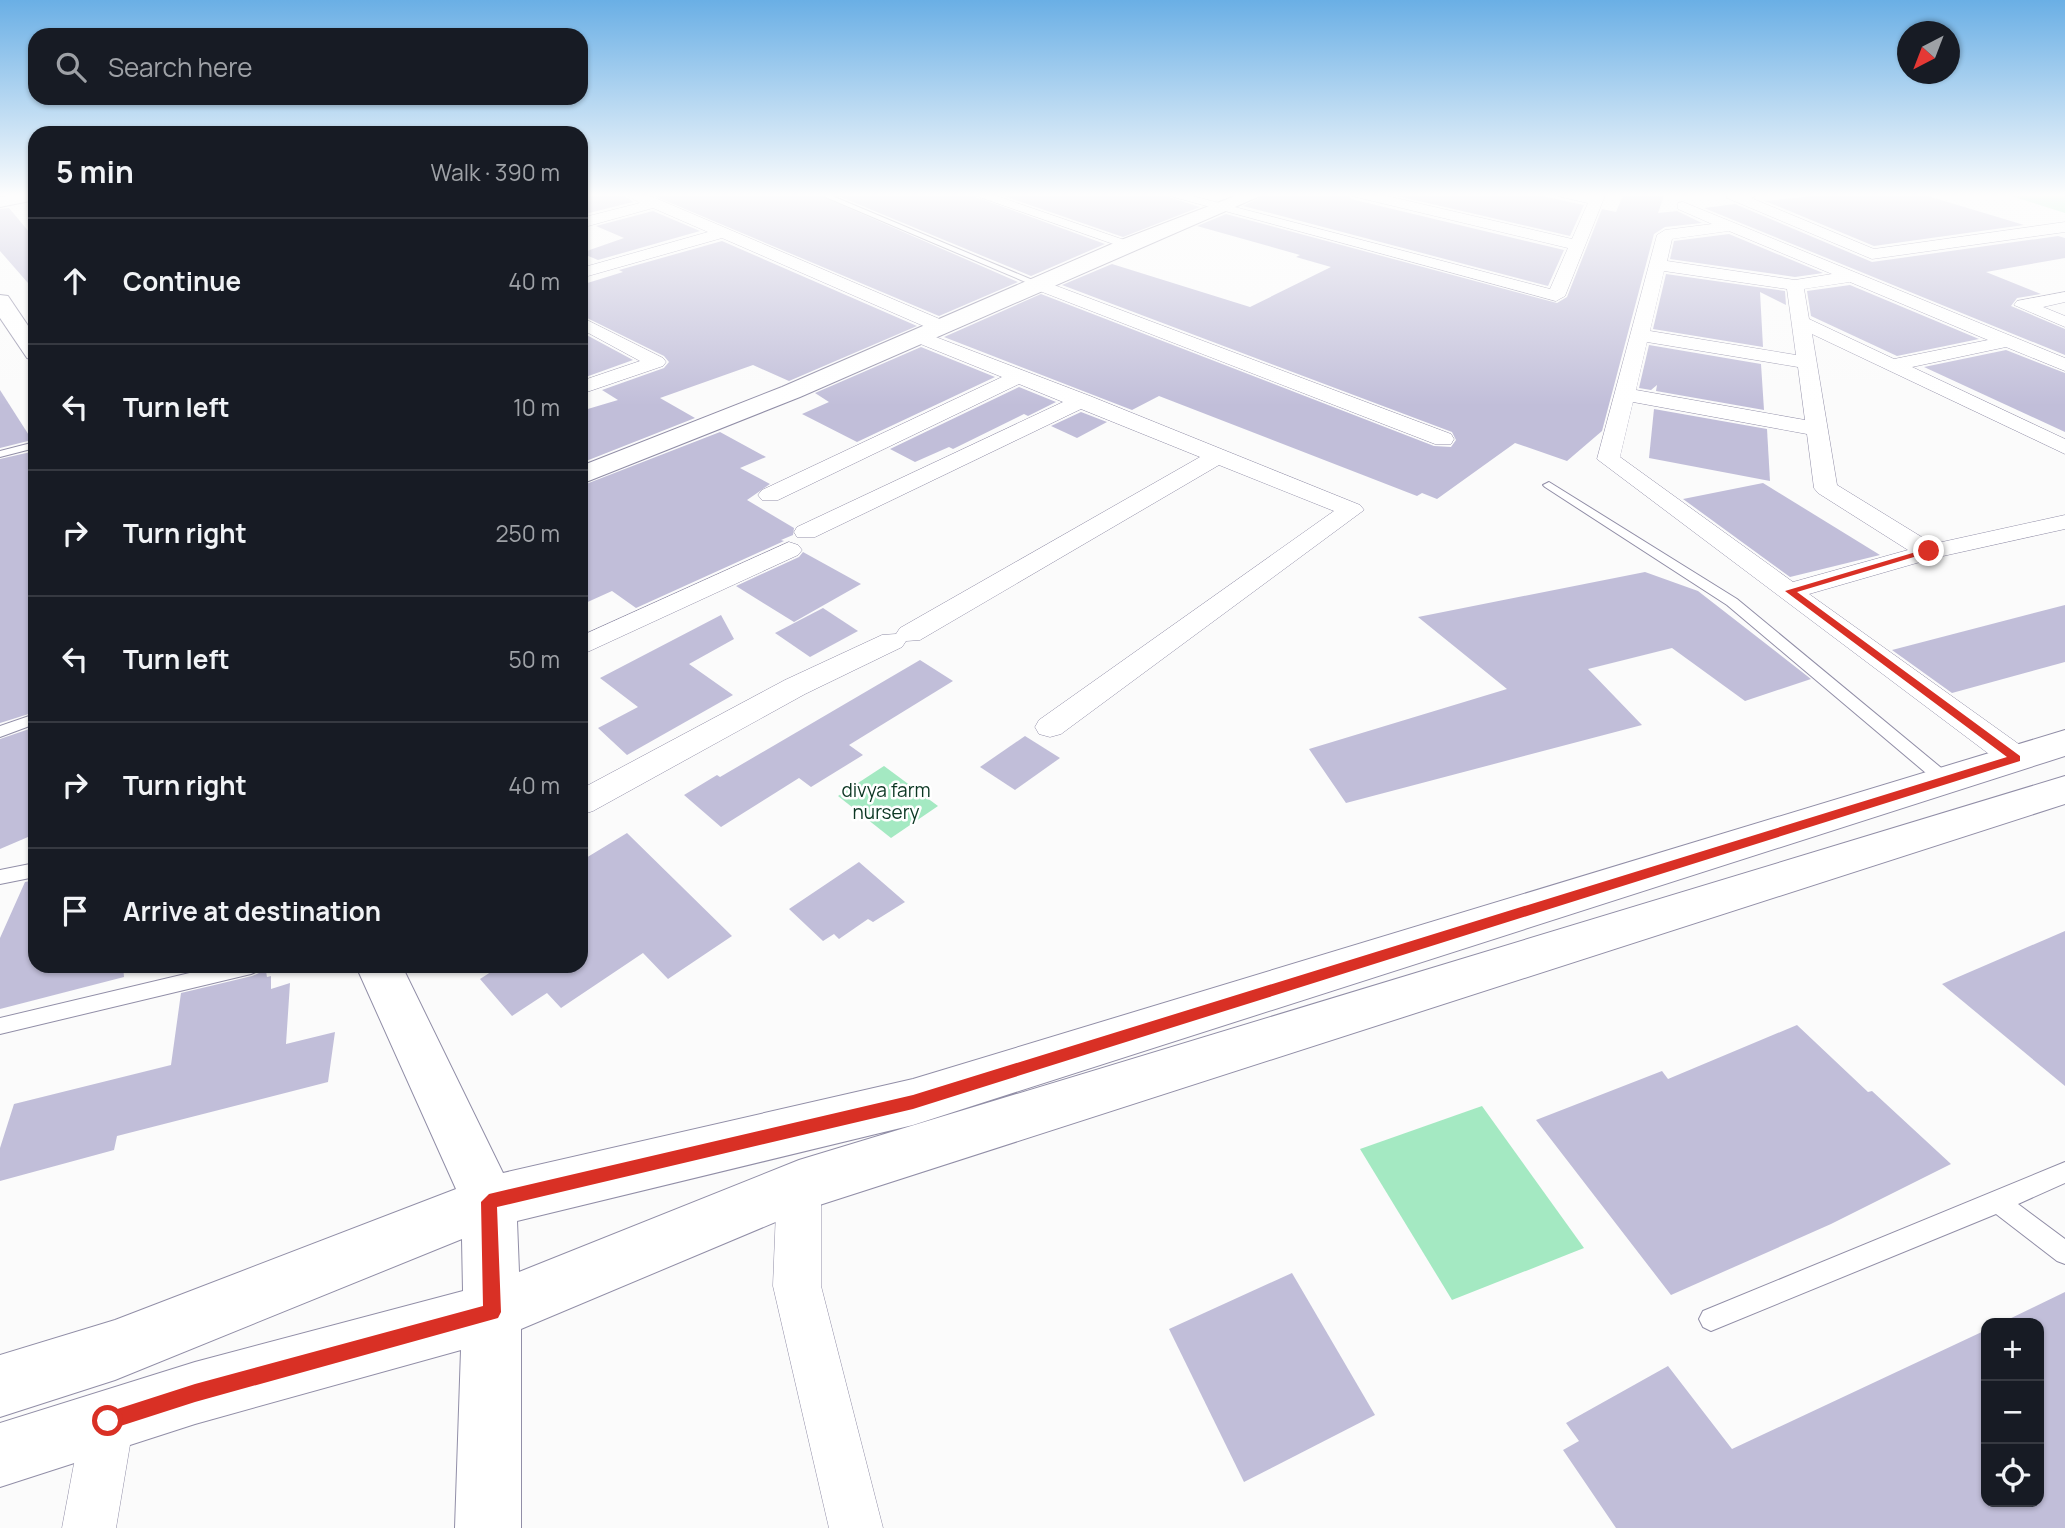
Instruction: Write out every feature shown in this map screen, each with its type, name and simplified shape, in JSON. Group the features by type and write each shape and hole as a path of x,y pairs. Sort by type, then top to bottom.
{"main road":[{"path":"588,473 931,332 1082,264"},
{"path":"0,301 28,343"},
{"path":"0,1387 115,1350 489,1202 913,1102 2065,743"},
{"path":"0,1455 195,1393 492,1312 799,1186 2065,790"},
{"path":"382,973 489,1202 492,1312 488,1528"}],"street":[{"path":"588,271 612,264"},
{"path":"788,264 1020,376 1352,510 1050,727"},
{"path":"1435,264 1556,296 1569,264"},
{"path":"1825,264 2065,365"},
{"path":"1854,276 1795,285 1658,265 1608,459 2016,758"},
{"path":"1038,284 1443,439"},
{"path":"1795,285 1826,488 1929,551"},
{"path":"2065,296 2023,305 2065,322"},
{"path":"1801,322 2065,447"},
{"path":"588,328 656,362 588,386"},
{"path":"1640,335 1807,363"},
{"path":"1892,365 2009,341"},
{"path":"771,495 1020,376"},
{"path":"1625,394 1817,429"},
{"path":"588,644 1083,400"},
{"path":"2031,431 2065,425"},
{"path":"588,799 795,688 901,637 1219,455"},
{"path":"1790,591 1929,551 2065,522"},
{"path":"799,1186 797,1286 856,1528"},
{"path":"89,1528 108,1421"}],"lane":[{"path":"991,264 1038,284"},
{"path":"0,454 28,446"},
{"path":"1549,485 1732,602 1945,780"},
{"path":"0,732 28,722"},
{"path":"0,877 28,871"},
{"path":"0,1026 222,973"},
{"path":"1712,1318 1998,1202 2065,1172"},
{"path":"1998,1202 2065,1253"}],"green space":[{"name":"divya farm nursery","path":"884,766 938,806 891,838 838,796"},
{"path":"1482,1106 1584,1248 1452,1300 1360,1149"}],"building":[{"path":"12,264 28,264 28,283"},
{"path":"639,264 775,264 917,326 789,381 753,365 660,398 695,418 588,460 588,409 618,400 602,390 664,368 669,362 664,356 588,318 588,283 623,272 619,270"},
{"path":"816,264 977,264 1018,282 939,316"},
{"path":"1003,264 1058,264 1031,276"},
{"path":"1113,264 1250,307 1331,267 1322,264 1413,264 1557,303 1567,297 1580,264 1646,264 1602,431 1567,461 1515,443 1437,499 1422,493 1417,496 1159,396 1132,410 944,337 1041,294 1434,446 1451,447 1456,440 1452,432 1062,285"},
{"path":"1465,264 1558,264 1548,286"},
{"path":"1707,264 1802,264 1823,273 1795,277"},
{"path":"1842,264 2029,264 1986,272 2041,294 2017,298 2011,306 2065,329 2065,355"},
{"path":"1666,274 1785,291 1786,305 1760,292 1763,347 1653,329"},
{"path":"1850,285 1979,339 1897,356 1811,316 1807,291"},
{"path":"588,336 633,360 588,376"},
{"path":"1649,345 1761,364 1764,410 1656,391 1657,385 1651,390 1639,388"},
{"path":"921,347 995,377 857,442 802,414 829,402 815,393"},
{"path":"2006,350 2065,373 2065,432 1924,367"},
{"path":"1019,387 1056,402 1028,416 1024,414 953,449 949,447 915,462 890,449"},
{"path":"0,390 28,434 28,441 0,448"},
{"path":"1654,409 1767,429 1770,481 1649,458"},
{"path":"1081,412 1107,422 1077,438 1051,426"},
{"path":"720,432 766,457 740,468 770,484 747,500 794,528 793,535 636,608 612,591 588,602 588,483"},
{"path":"28,453 28,714 0,723 0,459"},
{"path":"1763,483 1880,555 1790,577 1683,499"},
{"path":"803,552 861,584 794,622 736,586 799,557"},
{"path":"1645,572 1698,591 1811,679 1745,701 1672,648 1588,669 1642,725 1346,803 1309,749 1507,689 1418,617"},
{"path":"2065,605 2065,662 1952,693 1892,650"},
{"path":"823,608 858,631 810,657 775,633"},
{"path":"721,615 734,639 689,664 733,695 627,755 598,728 638,707 600,678"},
{"path":"920,660 953,681 849,745 863,755 811,787 799,778 721,827 684,795 717,775 720,777"},
{"path":"28,729 28,837 0,849 0,739"},
{"path":"1025,736 1060,758 1015,790 980,767"},
{"path":"627,833 732,936 668,979 643,953 561,1008 547,993 512,1016 480,979 489,973 588,973 588,857"},
{"path":"859,862 905,902 873,922 868,919 839,939 834,934 823,941 789,909"},
{"path":"28,881 28,973 124,973 124,977 0,1009 0,938 25,882"},
{"path":"2065,931 2065,1086 1942,984"},
{"path":"266,973 267,977 271,976 271,989 290,983 286,1044 335,1032 328,1082 117,1136 114,1150 0,1181 0,1148 14,1104 171,1065 181,993"},
{"path":"1797,1025 1868,1092 1872,1091 1951,1164 1831,1224 1671,1295 1536,1120 1662,1071 1668,1079"},
{"path":"1292,1273 1375,1415 1244,1482 1169,1329"},
{"path":"2065,1292 2065,1528 1616,1528 1563,1450 1579,1441 1566,1423 1668,1366 1732,1449 1981,1332 1981,1507 2044,1507 2044,1318 2011,1318"}],"route":[{"path":"108,1421 195,1393 492,1312 489,1202 913,1102 2016,758 1790,591 1929,551"}]}
